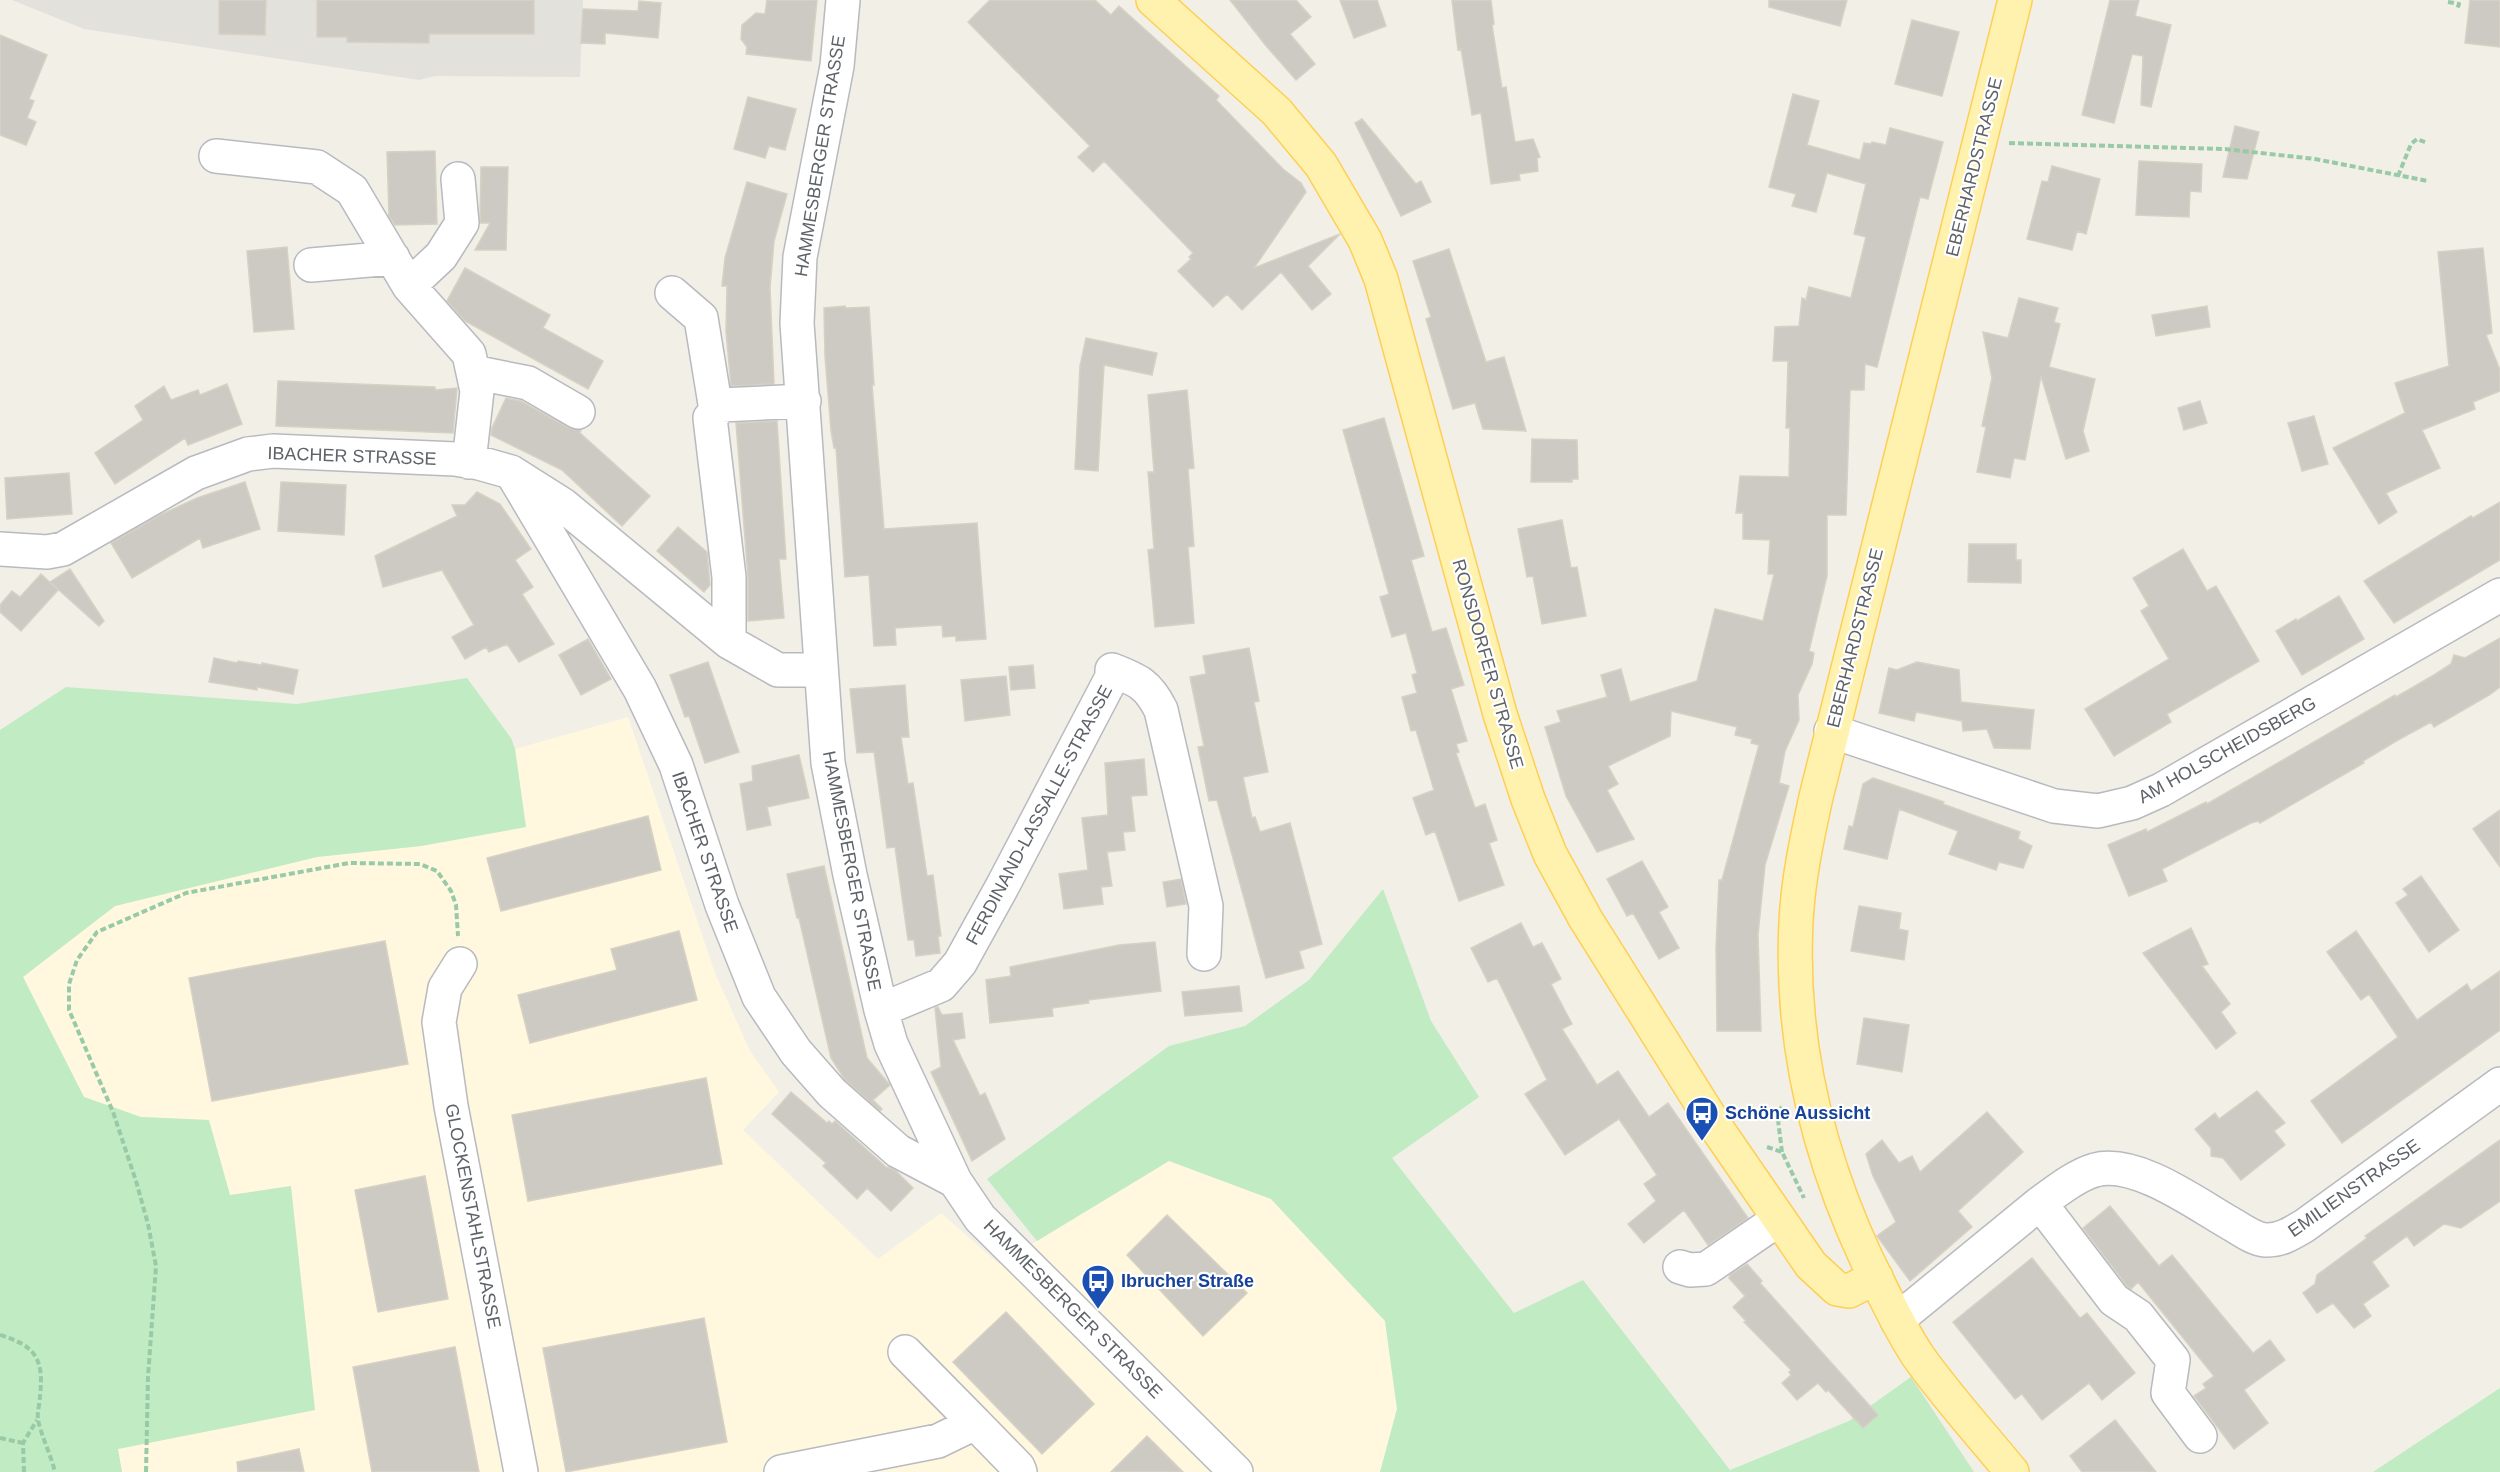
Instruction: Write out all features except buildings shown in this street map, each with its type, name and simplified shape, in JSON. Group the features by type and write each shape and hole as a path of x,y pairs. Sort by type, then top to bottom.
{"main road":[{"name":"RONSDORFER STRASSE","path":"1153,0 1277,112 1321,165 1365,240 1380,279 1500,714 1528,799 1550,854 1585,918 1718,1131 1811,1265 1837,1289 1849,1291 1876,1277"},
{"name":"EBERHARDSTRASSE","path":"2012,1472 1918,1356 1876,1277 1841,1197 1811,1104 1797,1019 1796,921 1803,856 1832,731 2015,0"}],"street":[{"name":"HAMMESBERGER STRASSE","path":"843,0 837,66 800,257 797,323 828,763 880,1010 891,1044 908,1083 955,1181 980,1218 1236,1472"},
{"path":"216,156 317,167 352,190 409,286 469,354 477,392 469,462"},
{"path":"409,286 441,256 462,223 458,179"},
{"path":"312,265 393,258"},
{"path":"672,293 701,318 716,410"},
{"path":"473,372 528,383 578,412"},
{"path":"729,642 729,578 710,418 721,405 804,401"},
{"name":"IBACHER STRASSE","path":"0,549 47,552 63,549 196,473 248,454 273,451 469,462 511,472 562,505 729,642 778,670 821,670"},
{"name":"IBACHER STRASSE","path":"511,472 654,716 676,765 722,905 759,997 796,1052 832,1093 898,1151 955,1181"},
{"name":"AM HOLSCHEIDSBERG","path":"1832,731 2054,806 2098,811 2132,803 2161,790 2500,596"},
{"name":"FERDINAND-LASSALLE-STRASSE","path":"880,1010 941,985 960,963 1002,888 1112,677 1112,670 1140,681 1153,694 1161,710 1206,906 1204,954"},
{"name":"GLOCKENSTAHLSTRASSE","path":"460,964 445,988 439,1022 452,1106 521,1472"},
{"name":"EMILIENSTRASSE","path":"1897,1320 2040,1203 2063,1186 2094,1171 2112,1168 2157,1181 2245,1232 2264,1240 2282,1238 2304,1226 2499,1086"},
{"path":"2040,1203 2114,1300 2138,1316 2173,1360 2168,1393 2200,1436"},
{"path":"1680,1267 1690,1270 1706,1269 1779,1219"},
{"path":"905,1352 1018,1467 1020,1472"},
{"path":"781,1472 938,1441 975,1423"}],"path":[{"path":"2448,2 2459,4 2457,9"},
{"path":"2398,176 2411,144 2417,139 2427,142"},
{"path":"1981,142 2225,149 2315,159 2428,181"},
{"path":"146,1472 148,1377 156,1266 148,1224 113,1112 69,1010 69,984 77,960 96,932 186,893 349,863 392,862 420,864 437,871 451,891 456,905 460,964"},
{"path":"1782,1107 1777,1112 1782,1152"},
{"path":"0,1335 27,1347 37,1358 43,1373 38,1419 23,1443 24,1472"},
{"path":"38,1419 55,1472"},
{"path":"0,1438 23,1443"}],"shaded area":[{"path":"12,0 583,0 580,77 435,76 419,80 84,29"},
{"path":"628,717 715,973 750,1051 779,1092 743,1130 878,1259 941,1213 999,1264 1169,1161 1271,1199 1385,1321 1397,1409 1380,1472 122,1472 117,1449 314,1410 290,1186 230,1196 208,1120 141,1117 84,1097 23,977 115,906 317,857 421,846 526,827 515,749"}],"green space":[{"path":"467,678 511,738 515,749 526,827 421,846 317,857 115,906 23,977 84,1097 141,1117 209,1120 230,1195 291,1186 315,1410 118,1449 122,1472 0,1472 0,730 66,687 297,704"},
{"path":"1383,889 1431,1021 1479,1097 1392,1158 1514,1313 1583,1280 1730,1470 1849,1421 1911,1377 1974,1472 1380,1472 1397,1409 1385,1321 1271,1199 1169,1161 1037,1241 987,1179 1169,1046 1245,1026 1309,980"},
{"path":"2500,1388 2500,1472 2373,1472"}],"place":[{"name":"Schöne Aussicht","path":"1702,1142"},
{"name":"Ibrucher Straße","path":"1098,1310"}]}
